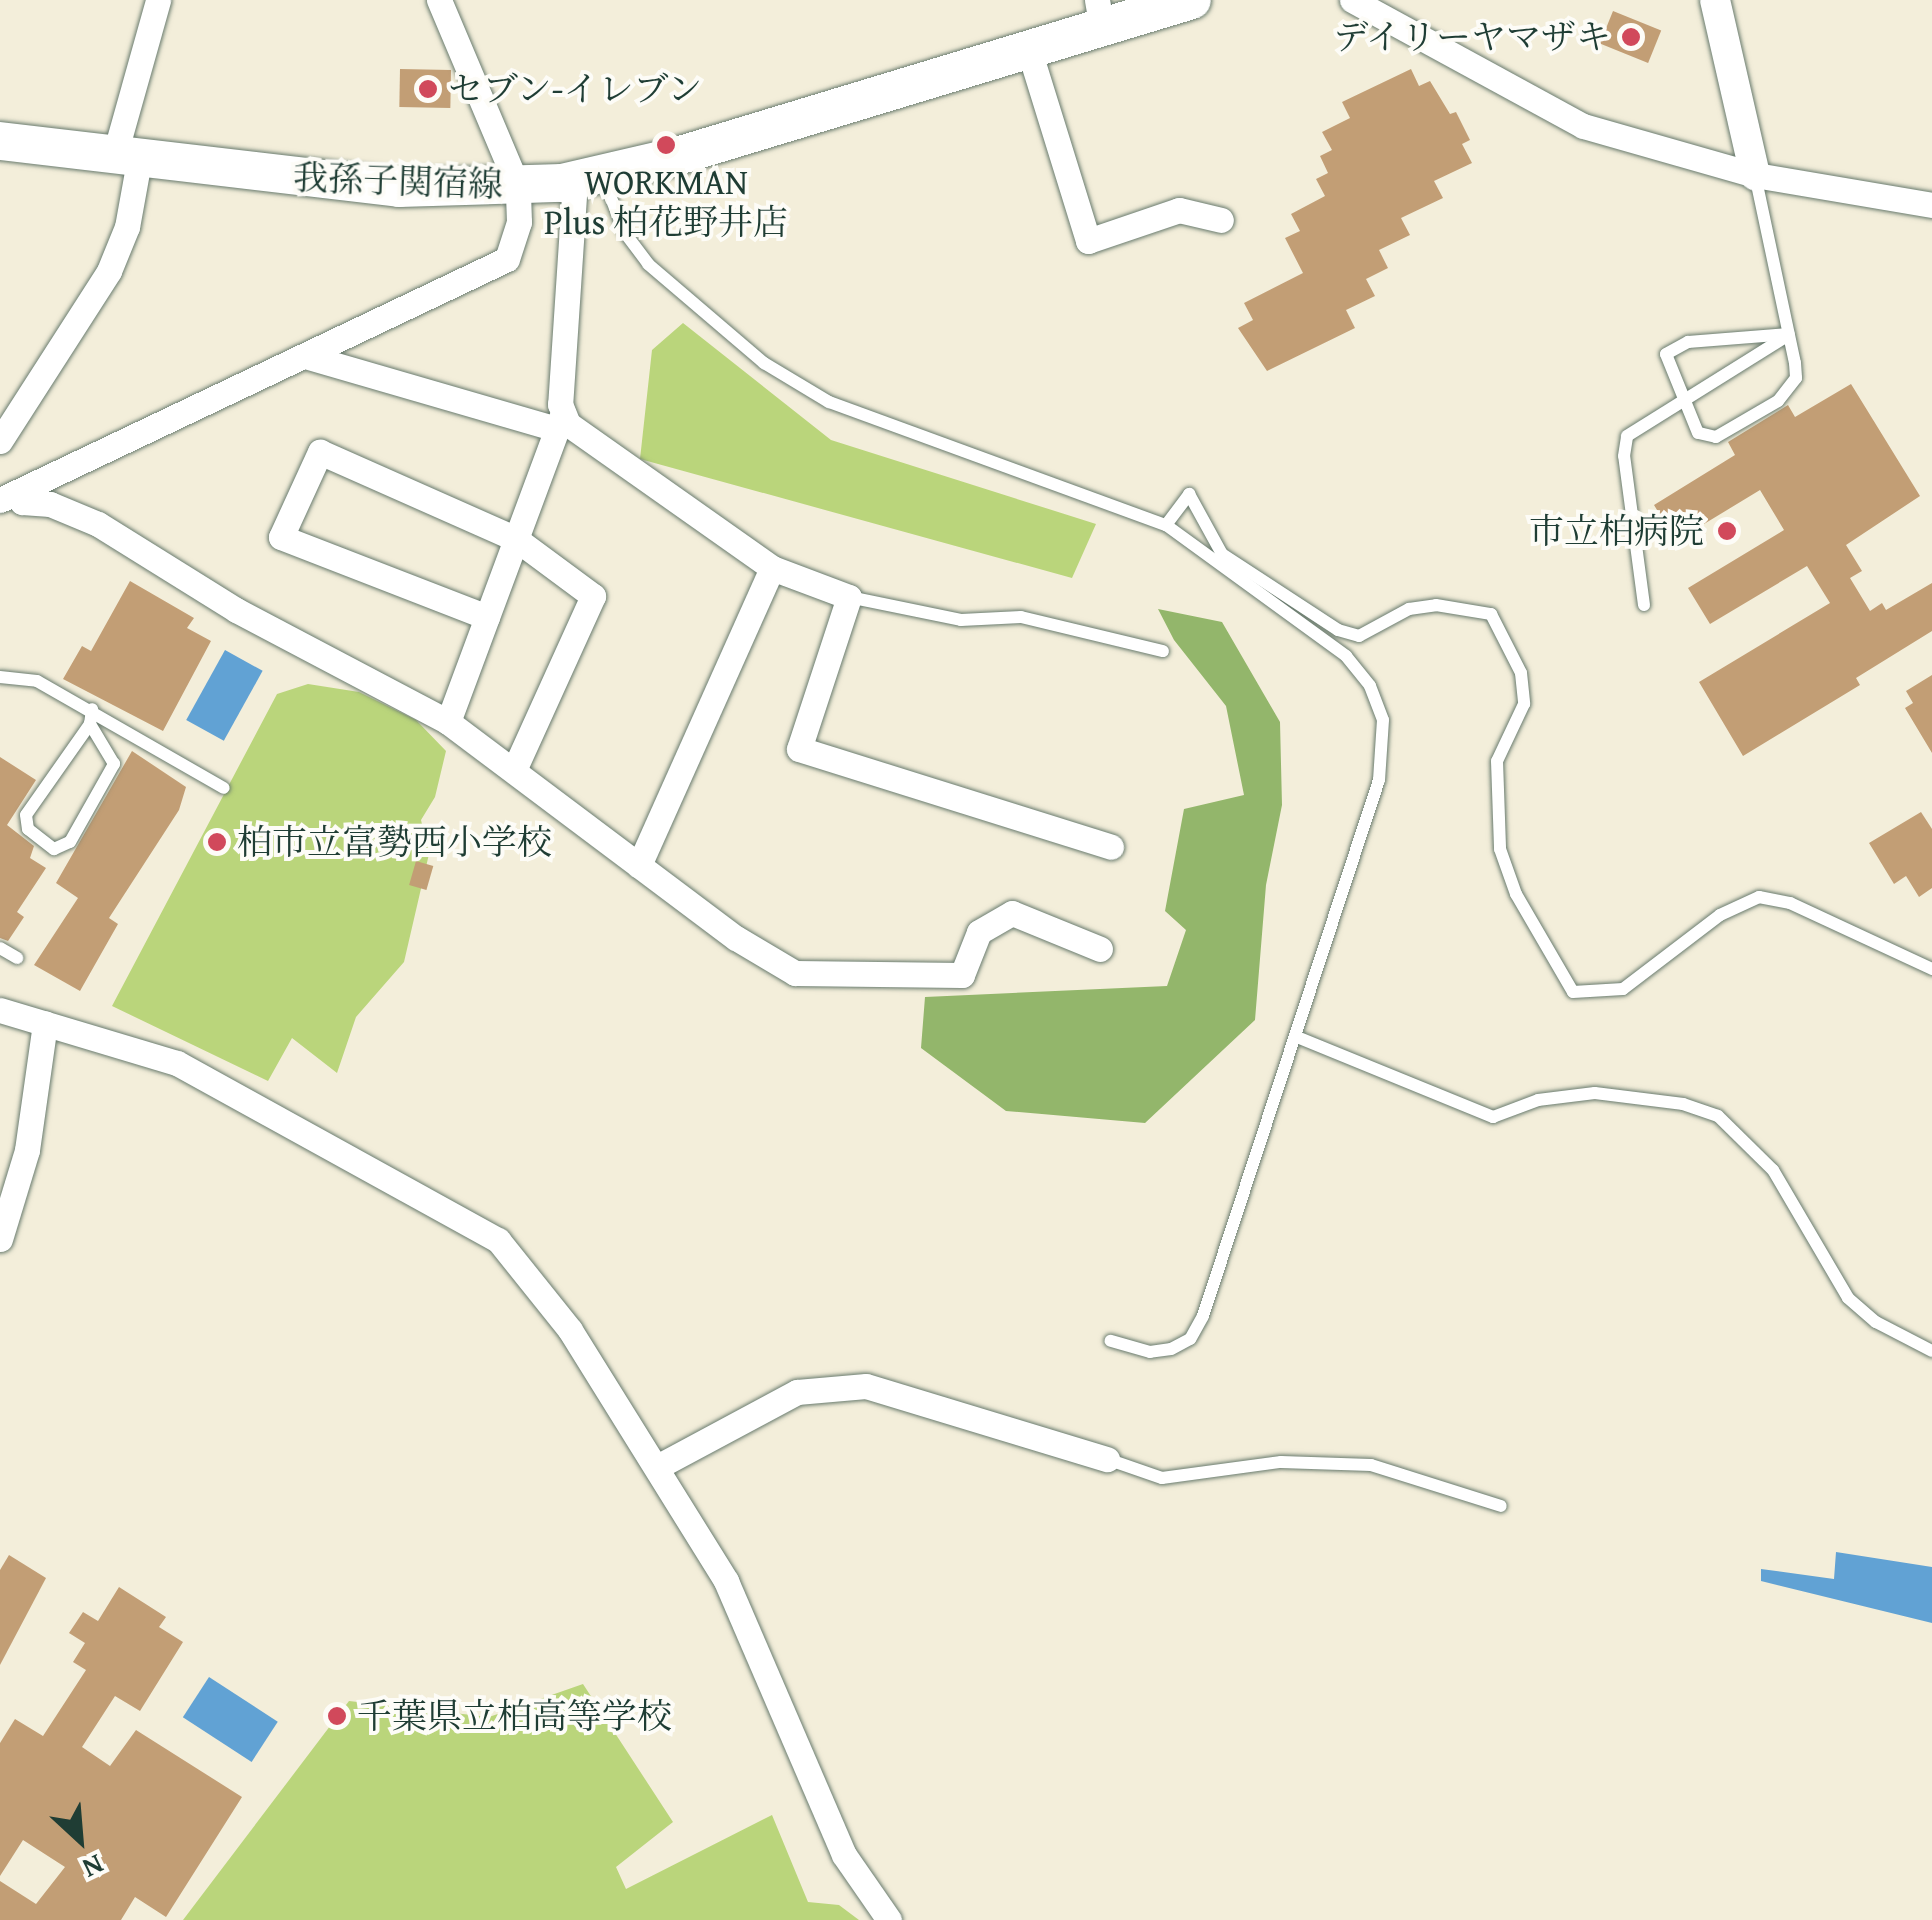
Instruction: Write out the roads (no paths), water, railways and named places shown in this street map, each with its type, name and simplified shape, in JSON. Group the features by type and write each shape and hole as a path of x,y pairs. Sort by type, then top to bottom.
{"main road":[{"name":"我孫子関宿線","path":"0,142 399,188 518,187 589,178 1028,50 1099,14 1192,0"}],"street":[{"path":"0,441 108,271 127,227 127,159 158,0"},
{"path":"8,497 508,259 519,222 518,187 439,0"},
{"path":"1352,0 1583,126 1755,175 1932,204"},
{"path":"1715,0 1755,175"},
{"path":"1028,50 1088,241 1179,210 1221,220"},
{"path":"448,722 560,421 589,178"},
{"path":"306,356 568,424 772,568 849,597 799,749 1112,847"},
{"path":"488,617 281,537 320,452 516,539 592,596 516,768"},
{"path":"8,497 50,504 98,524 236,610 448,722 516,768 639,866 795,973 962,976 978,932 1012,913 1100,949"},
{"path":"639,866 772,568"},
{"path":"0,1010 176,1063 498,1240 570,1330 726,1581 844,1855 889,1920"},
{"path":"0,1239 27,1150 45,1023"},
{"path":"657,1467 797,1392 866,1386 1108,1459"}],"lane":[{"path":"1755,175 1789,334 1796,378 1778,401 1707,437 1666,364 1676,344 1789,334"},
{"path":"589,178 648,264 780,373 828,402 1166,525 1346,656 1370,686 1384,720 1379,780 1203,1316 1190,1339 1150,1352 1111,1341"},
{"path":"1644,605 1624,456 1627,436 1789,334"},
{"path":"1166,525 1189,494 1222,554 1338,630 1359,636 1409,610 1436,606 1490,614 1516,658 1524,704 1497,762 1500,849 1516,894 1573,992 1623,989 1720,915 1759,897 1790,903 1932,969"},
{"path":"849,597 962,620 1022,617 1163,651"},
{"path":"0,677 38,680 91,716 224,788"},
{"path":"91,716 114,764 70,842 54,849 28,829 26,815 91,716"},
{"path":"0,948 17,958"},
{"path":"1297,1037 1493,1118 1538,1100 1595,1093 1683,1104 1718,1116 1772,1170 1848,1298 1876,1322 1932,1351"},
{"path":"1108,1459 1162,1478 1281,1462 1371,1465 1501,1506"}],"water":[{"path":"225,650 263,671 224,741 186,720"},
{"path":"1836,1552 1932,1567 1932,1623 1761,1581 1761,1569 1834,1579"},
{"path":"209,1677 278,1722 252,1762 183,1717"}],"place":[{"name":"デイリーヤマザキ","path":"1631,37"},
{"name":"セブン-イレブン","path":"428,89"},
{"name":"WORKMAN Plus 柏花野井店","path":"666,145"},
{"name":"市立柏病院","path":"1727,531"},
{"name":"柏市立富勢西小学校","path":"217,842"},
{"name":"千葉県立柏高等学校","path":"337,1716"}]}
